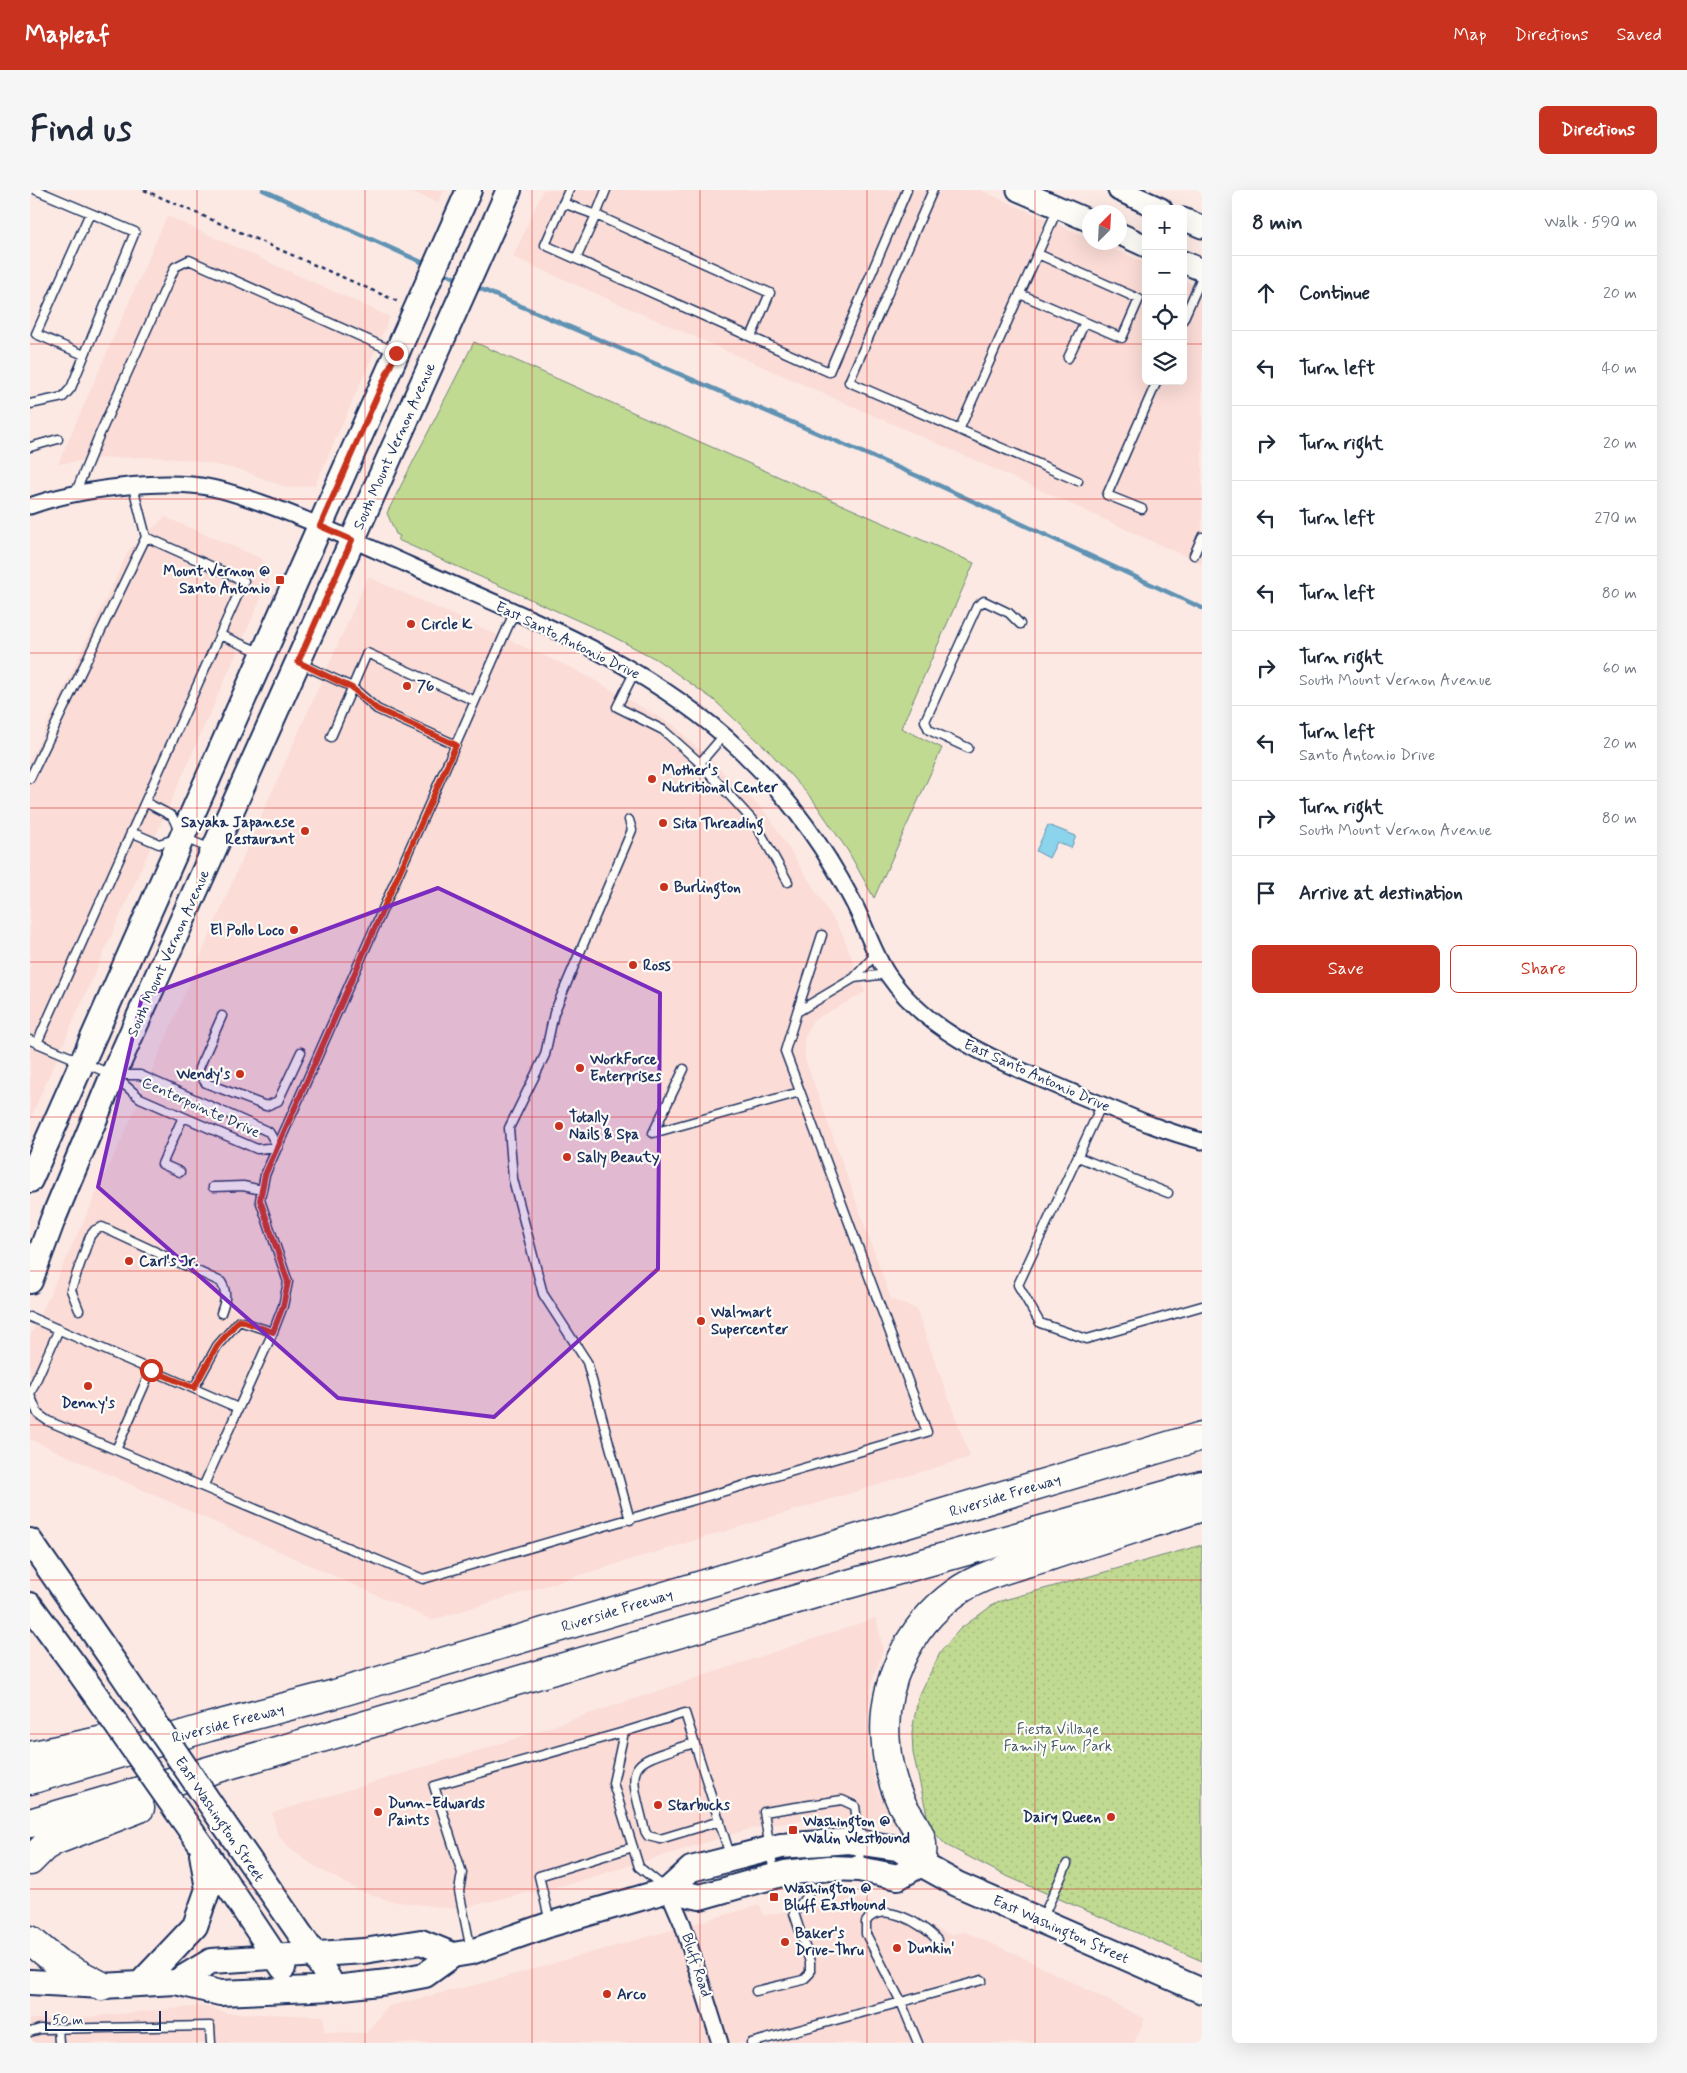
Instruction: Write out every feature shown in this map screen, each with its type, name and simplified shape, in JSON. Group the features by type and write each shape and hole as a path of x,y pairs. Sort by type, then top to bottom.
{"highway":[{"name":"Riverside Freeway","path":"30,1780 209,1727 335,1694 1202,1436"},
{"path":"30,1823 873,1577 1202,1484"},
{"path":"921,1864 924,1848 920,1829 903,1805 893,1780 886,1744 886,1711 893,1679 906,1647 926,1619 956,1592 991,1574 1202,1507"},
{"path":"30,1756 85,1745 247,1702 335,1694"},
{"path":"30,1861 44,1847 54,1841 309,1743"},
{"path":"30,1940 58,1963 102,1986"}],"main road":[{"path":"30,1180 469,190"},
{"name":"South Mount Vernon Avenue","path":"30,1281 53,1219 113,1075 215,851 509,190"},
{"name":"East Washington Street","path":"30,1541 314,1954 334,1988"},
{"name":"East Washington Street","path":"30,1605 201,1845 276,1957 295,1989 334,1988 388,1982 425,1974 462,1954 551,1924 668,1890 691,1869 781,1846 819,1842 860,1843 898,1848 921,1864 957,1884 1202,1991"},
{"path":"141,1983 195,1926 208,1889 201,1845"},
{"name":"East Washington Street","path":"668,1890 700,1897 774,1876 821,1868 858,1870 898,1877 921,1864"},
{"path":"176,1982 210,1962 364,1951 422,1942 462,1954"},
{"path":"30,1982 102,1986 176,1982 220,1993 295,1989"}],"street":[{"path":"1018,190 1082,218"},
{"path":"1119,190 1152,205"},
{"path":"1187,221 1202,227"},
{"path":"1127,237 1142,244"},
{"path":"1187,264 1202,270"},
{"name":"East Santo Antonio Drive","path":"30,506 108,488 186,485 211,488 238,495 320,526 609,656 692,707 743,752 786,799 824,852 852,900 887,974 909,1002 944,1031 986,1055 1167,1132 1202,1142"},
{"name":"Bluff Road","path":"668,1890 684,1925 720,2043"}],"lane":[{"path":"30,404 63,397 71,388 135,232 36,190"},
{"path":"569,190 545,245 828,372 907,190"},
{"path":"576,260 606,190"},
{"path":"933,190 849,382 1078,481"},
{"path":"563,203 596,215 770,293 751,337"},
{"path":"959,430 1059,208"},
{"path":"84,355 36,334 90,213"},
{"path":"1020,294 1122,338 1139,300 1038,254"},
{"path":"76,494 98,438 175,267 189,260 396,353"},
{"path":"1187,311 1202,277"},
{"path":"1068,358 1085,322"},
{"path":"1142,509 1107,495 1155,385"},
{"path":"30,447 58,439"},
{"path":"30,778 146,537 133,487"},
{"path":"33,1042 145,802 244,581 146,537"},
{"path":"1194,555 1202,537"},
{"path":"968,748 929,730 925,721 977,606 984,601 1009,613 1020,624"},
{"path":"203,1486 273,1332 283,1306 288,1282 260,1200 265,1175 514,613"},
{"path":"220,635 263,654"},
{"path":"331,737 367,653 476,701"},
{"path":"298,662 352,688 377,709 456,745"},
{"path":"635,672 617,707 663,730 700,763 755,823 788,882"},
{"path":"700,763 724,735"},
{"path":"145,802 172,816 182,837"},
{"path":"629,820 632,830 554,1013 544,1054 509,1128 513,1179 543,1294 587,1362 630,1520"},
{"path":"131,832 160,844 182,837 215,851"},
{"path":"59,1329 30,1394 38,1414 48,1421 423,1579 927,1432 785,1051 822,934"},
{"path":"797,1012 854,978 876,954"},
{"path":"854,978 887,974"},
{"path":"222,1016 198,1068 202,1079 206,1083 266,1106 272,1105 278,1101 301,1052"},
{"name":"Centerpointe Drive","path":"33,1042 113,1075 140,1098 183,1117 257,1148 278,1147 269,1132 140,1075 113,1075"},
{"path":"684,1069 654,1133 800,1092"},
{"path":"1102,1104 1018,1285 1040,1323 1087,1339 1202,1306"},
{"path":"180,1172 162,1164 183,1117"},
{"path":"1078,1157 1168,1193"},
{"path":"213,1187 243,1186 262,1190"},
{"path":"78,1310 71,1290 90,1236 95,1230 102,1227 221,1282 225,1288 226,1299 221,1313"},
{"path":"30,1317 238,1408"},
{"path":"194,1388 217,1346 239,1320 273,1332"},
{"path":"116,1450 151,1370"},
{"path":"462,1954 459,1891 462,1873 434,1786 685,1713 732,1859"},
{"path":"624,1732 613,1783 639,1867 668,1890"},
{"path":"694,1743 654,1755 638,1764 633,1776 633,1784 645,1830 648,1836 660,1838 720,1821"},
{"path":"774,1876 764,1812 842,1800 855,1806 860,1843 858,1870"},
{"path":"551,1924 539,1876 633,1847"},
{"path":"1041,1921 1067,1864"},
{"path":"756,1991 803,1980 810,1973 810,1962 794,1913 813,1887"},
{"path":"918,2043 901,2002 866,1934 866,1922 875,1912 884,1910 928,1929 937,1940"},
{"path":"751,2043 982,1980"},
{"path":"30,2032 40,2029 58,2028 210,2026 211,2043"},
{"path":"58,2028 59,2043"}],"path":[{"path":"144,190 383,295"}],"highlighted area":[{"path":"438,888 660,993 658,1269 494,1417 338,1398 98,1187 142,997"}],"shaded area":[{"path":"409,190 444,190 438,203"},
{"path":"543,190 980,190 1082,235 1082,250 1115,250 1142,261 1142,385 1187,385 1187,282 1202,288 1202,564 961,454 513,257"},
{"path":"167,216 390,317 315,485 288,488 241,470 191,460 154,457 104,458 58,464"},
{"path":"165,517 262,559 269,580 30,1119 30,761 129,550"},
{"path":"368,577 576,670 673,725 767,814 842,933 865,992 812,1021 804,1039 805,1059 891,1299 916,1309 970,1457 432,1620 30,1439 30,1337 137,1106 246,850"},
{"path":"876,1618 883,1650 873,1678 866,1719 867,1750 878,1793 898,1820 895,1825 872,1821 814,1819 774,1824 747,1830 576,1882 457,1909 391,1901 358,1890 313,1865 289,1848 278,1835 272,1813 484,1749"},
{"path":"848,1896 889,1907 950,1935 965,1932 1018,1955 1145,2019 1134,2043 30,2043 30,2019 68,2019 202,2006 227,2013 324,2016 324,2032 366,2033 388,2006 491,1981 760,1905 764,1916"}],"green space":[{"path":"474,342 974,563 901,728 942,748 874,898 848,851 813,800 768,750 714,700 656,659 608,634 398,540 400,536 396,534 387,513"},
{"name":"Fiesta Village Family Fun Park","path":"1202,1545 1202,1961 1002,1874 946,1845 930,1828 913,1753 912,1732 918,1698 941,1651 960,1629 997,1602"}],"water":[{"path":"1048,825 1076,836 1071,848 1057,842 1049,858 1036,851"}],"waterway":[{"path":"263,190 428,265"},
{"path":"440,271 460,280"},
{"path":"474,286 936,484 1202,608"}],"place":[{"name":"Mount Vernon @ Santo Antonio","path":"280,580"},
{"name":"Circle K","path":"411,624"},
{"name":"76","path":"407,686"},
{"name":"Mother's Nutritional Center","path":"652,779"},
{"name":"Sita Threading","path":"663,823"},
{"name":"Sayaka Japanese Restaurant","path":"305,831"},
{"name":"Burlington","path":"664,887"},
{"name":"El Pollo Loco","path":"294,930"},
{"name":"Ross","path":"633,965"},
{"name":"WorkForce Enterprises","path":"580,1068"},
{"name":"Wendy's","path":"240,1074"},
{"name":"Totally Nails & Spa","path":"559,1126"},
{"name":"Sally Beauty","path":"567,1157"},
{"name":"Carl's Jr.","path":"129,1261"},
{"name":"Walmart Supercenter","path":"701,1321"},
{"name":"Denny's","path":"88,1386"},
{"name":"Starbucks","path":"658,1805"},
{"name":"Dunn-Edwards Paints","path":"378,1812"},
{"name":"Dairy Queen","path":"1111,1817"},
{"name":"Washington @ Walin Westbound","path":"793,1830"},
{"name":"Washington @ Bluff Eastbound","path":"774,1897"},
{"name":"Baker's Drive-Thru","path":"785,1942"},
{"name":"Dunkin'","path":"897,1948"},
{"name":"Arco","path":"607,1994"}],"route":[{"path":"151,1370 194,1388 217,1346 239,1320 273,1332 283,1306 288,1282 260,1200 265,1175 456,745 377,709 352,688 298,662 352,540 320,526 396,353"}]}
